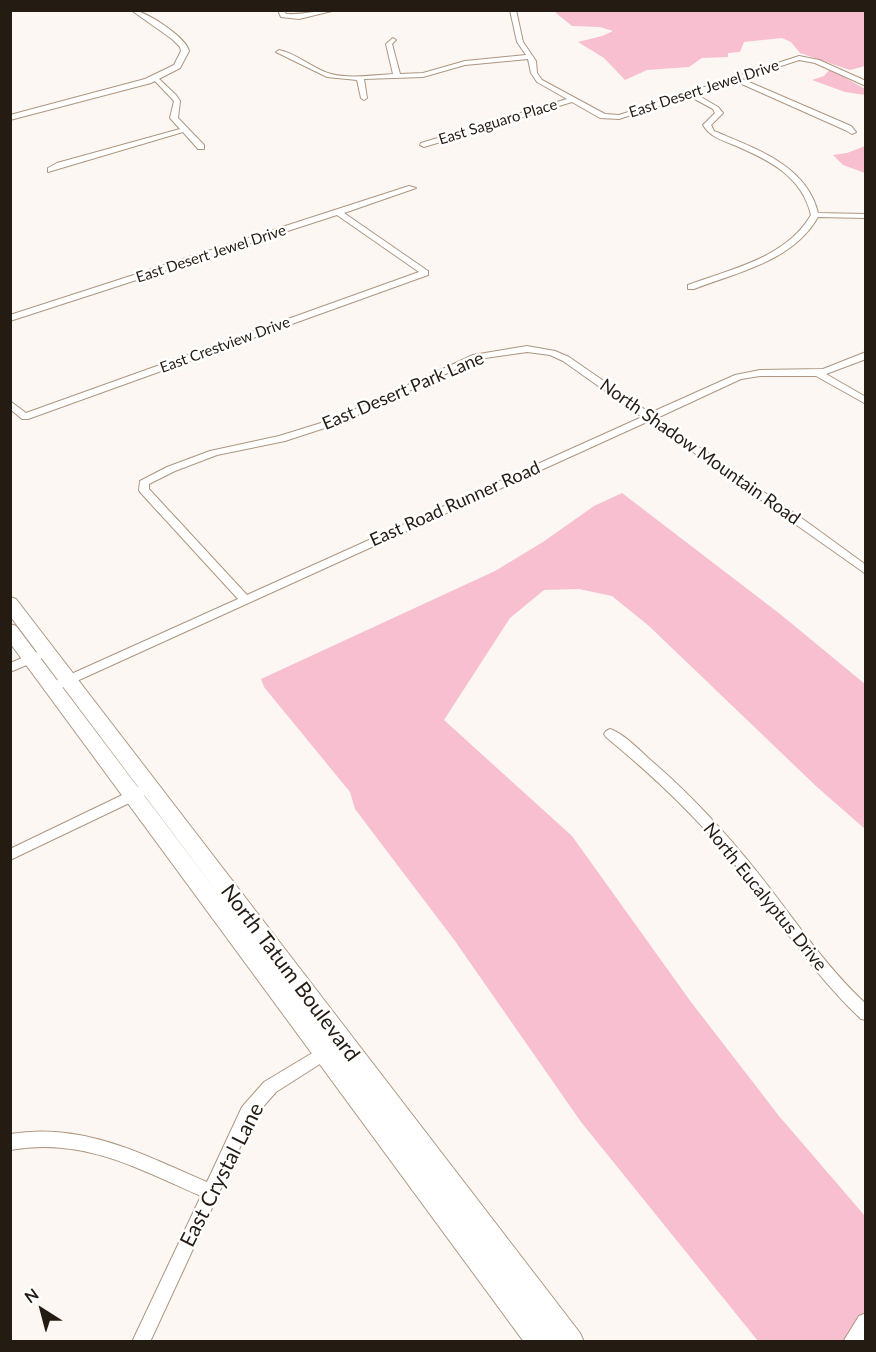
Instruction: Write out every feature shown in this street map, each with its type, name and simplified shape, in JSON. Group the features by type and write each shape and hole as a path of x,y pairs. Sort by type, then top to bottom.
{"main road":[{"name":"North Tatum Boulevard","path":"10,603 40,655 333,1047 541,1341"},
{"name":"North Tatum Boulevard","path":"10,630 40,655"},
{"name":"North Tatum Boulevard","path":"333,1047 571,1341"}],"street":[{"path":"10,118 155,78 177,66 183,57 184,46 176,37 134,10"},
{"path":"282,13 299,17 333,10"},
{"path":"513,10 520,42 530,57 539,81 571,100"},
{"path":"393,40 389,44 397,76"},
{"path":"279,52 288,54 329,76 360,78 423,75 465,63 530,57"},
{"name":"East Desert Jewel Drive","path":"571,100 609,117 620,117 799,58 823,63 866,84"},
{"path":"155,78 177,101 174,118 201,147"},
{"path":"360,78 364,98"},
{"path":"736,79 848,128 852,132"},
{"path":"690,94 716,108 719,113 707,125 711,132 774,163 793,175 814,203 815,215 804,234 787,247 691,287"},
{"name":"East Saguaro Place","path":"424,145 571,100"},
{"path":"51,170 60,165 184,130"},
{"name":"East Desert Jewel Drive","path":"10,318 412,188"},
{"name":"East Crestview Drive","path":"10,404 25,417 425,273 338,212"},
{"path":"815,215 866,216"},
{"name":"North Shadow Mountain Road","path":"527,349 552,353 566,359 866,571"},
{"name":"East Desert Park Lane","path":"245,599 144,490 144,483 171,469 214,453 281,439 337,421 463,362 493,353 527,349"},
{"name":"East Road Runner Road","path":"61,683 748,374 776,371 818,373 866,355"},
{"path":"818,373 866,401"},
{"path":"10,668 40,655"},
{"name":"North Eucalyptus Drive","path":"610,734 653,770 707,824 738,858 800,943 866,1014"},
{"path":"10,855 141,791"},
{"name":"East Crystal Lane","path":"141,1341 248,1112 270,1087 333,1047"},
{"path":"10,1142 47,1137 70,1138 102,1148 211,1192"},
{"path":"853,1341 866,1323"}],"shaded area":[{"path":"556,11 865,11 865,66 850,70 800,53 791,42 782,38 744,42 740,52 728,53 728,57 702,58 689,67 647,70 625,80 604,58 578,42 613,31 600,27 572,26"},
{"path":"830,69 865,89 865,95 845,92 812,80 824,76"},
{"path":"865,146 865,173 843,165 833,155 847,153"},
{"path":"622,493 780,614 865,684 865,829 817,787 649,626 612,596 579,589 544,590 510,618 444,720 572,836 691,1002 779,1116 865,1216 865,1341 758,1341 581,1122 455,941 355,809 350,792 264,687 261,679 495,571 543,542 594,506"}]}
